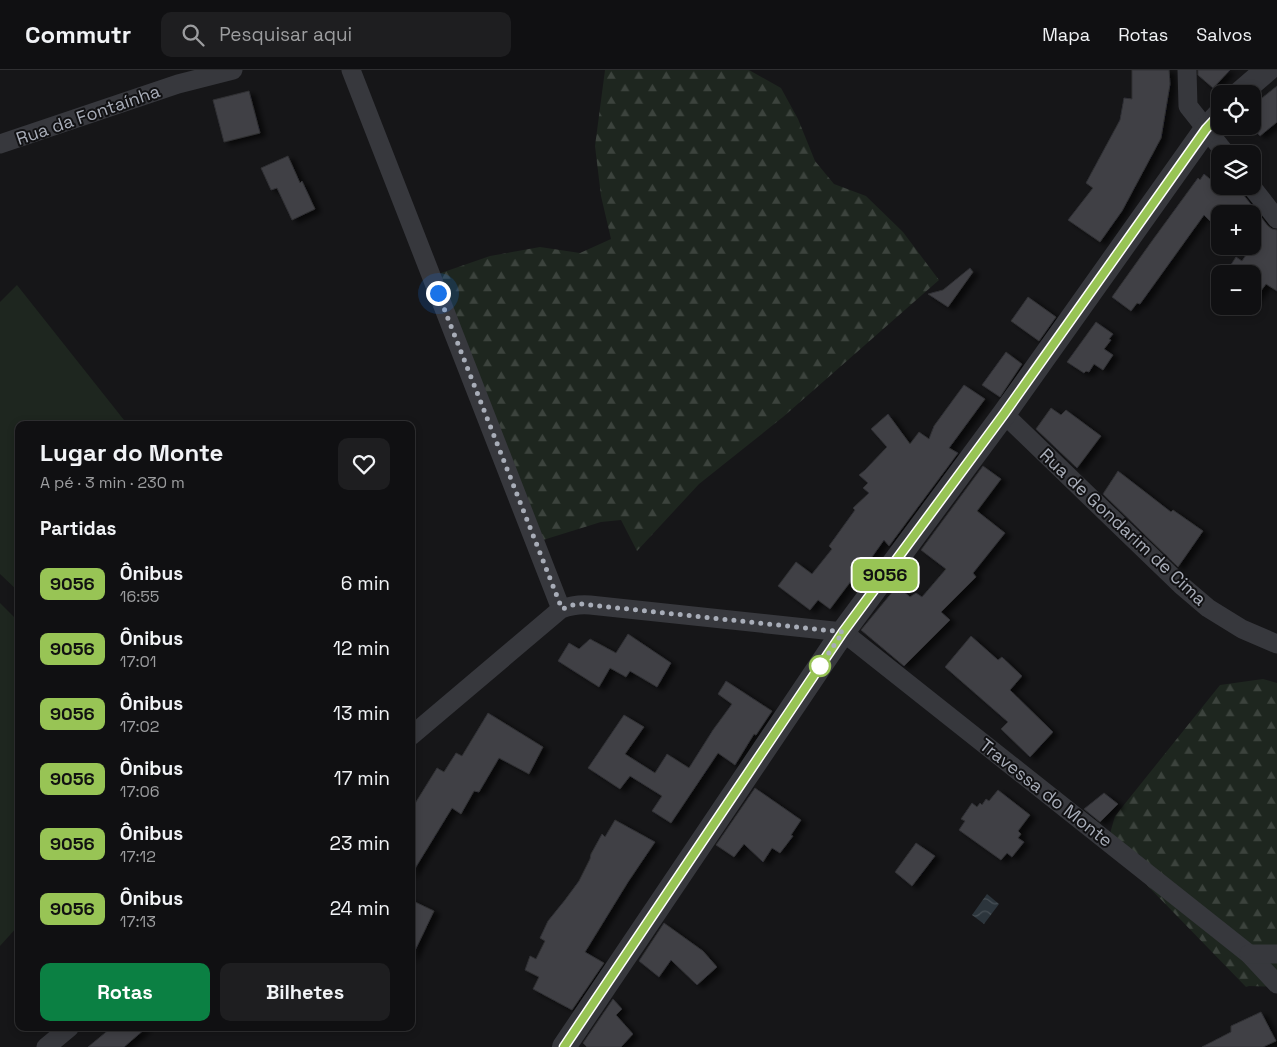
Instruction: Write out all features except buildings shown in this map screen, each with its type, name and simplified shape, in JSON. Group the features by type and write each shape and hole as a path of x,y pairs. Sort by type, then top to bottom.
{"street":[{"name":"Rua da Fontaínha","path":"0,144 178,84 233,70"},
{"path":"351,70 562,609"},
{"path":"1187,70 1188,106 1211,121"},
{"path":"1250,85 1267,70"},
{"path":"564,1047 843,632 1004,414 1211,125"},
{"path":"1258,195 1277,219"},
{"name":"Rua de Gondarim de Cima","path":"1004,414 1180,585 1208,608 1242,629 1277,644"},
{"path":"415,733 562,609 573,605 581,604 843,632"},
{"name":"Travessa do Monte","path":"843,632 1249,954 1277,984"},
{"path":"1249,954 1277,954"},
{"path":"46,1047 65,1031"}],"green space":[{"path":"605,70 749,70 781,88 798,119 815,161 834,184 866,196 903,232 939,280 783,417 699,484 637,551 621,520 601,522 543,540 438,274 490,256 540,247 580,253 611,239 601,196 595,146"},
{"path":"17,285 125,421 15,421 15,588 0,574 0,302"},
{"path":"0,603 15,618 15,929 0,946"},
{"path":"1263,679 1277,683 1277,987 1246,987 1107,844 1115,816 1220,685"}],"water":[{"path":"987,894 999,904 984,924 972,915"}],"bus line":[{"name":"9056","path":"564,1047 843,632 1004,414 1211,124"}],"route":[{"path":"438,293 562,609 581,604 843,632 820,666"}]}
